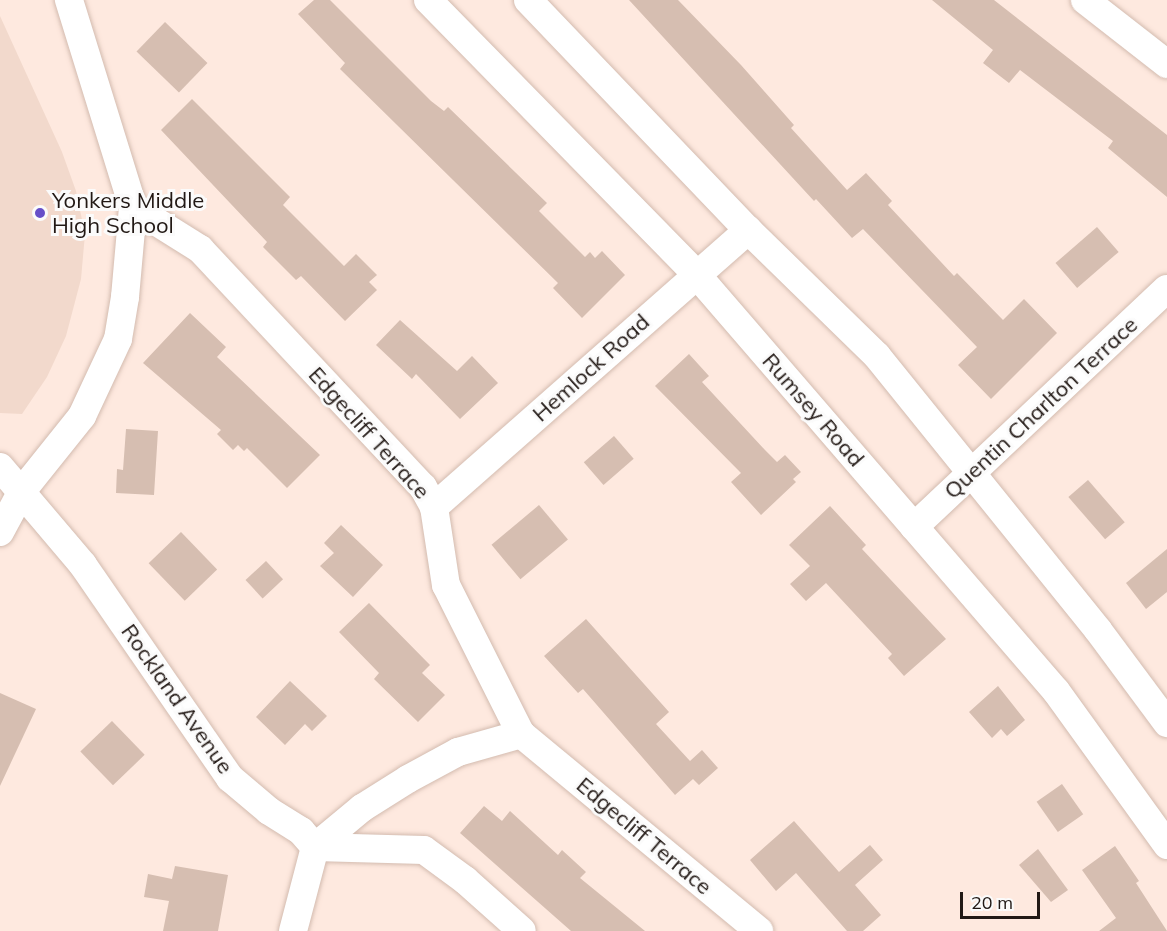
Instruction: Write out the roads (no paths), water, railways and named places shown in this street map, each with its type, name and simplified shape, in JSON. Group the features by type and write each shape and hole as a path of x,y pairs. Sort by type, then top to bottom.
{"street":[{"path":"0,532 22,491 82,416 117,339 133,207 69,0"},
{"name":"Rumsey Road","path":"428,0 696,274 1056,691 1167,845"},
{"path":"528,0 748,230 877,356 973,473 1167,723"},
{"path":"1085,0 1167,64"},
{"name":"Edgecliff Terrace","path":"133,207 200,249 423,487 434,507 446,585 521,735 759,931"},
{"name":"Hemlock Road","path":"434,507 748,230"},
{"name":"Quentin Charlton Terrace","path":"914,527 1167,289"},
{"name":"Rockland Avenue","path":"0,467 83,564 230,777 269,811 301,831 315,847"},
{"path":"293,931 315,847 362,808 408,779 458,752 521,735"},
{"path":"315,847 424,850 465,880 522,931"}],"place":[{"name":"Yonkers Middle High School","path":"40,213"}]}
